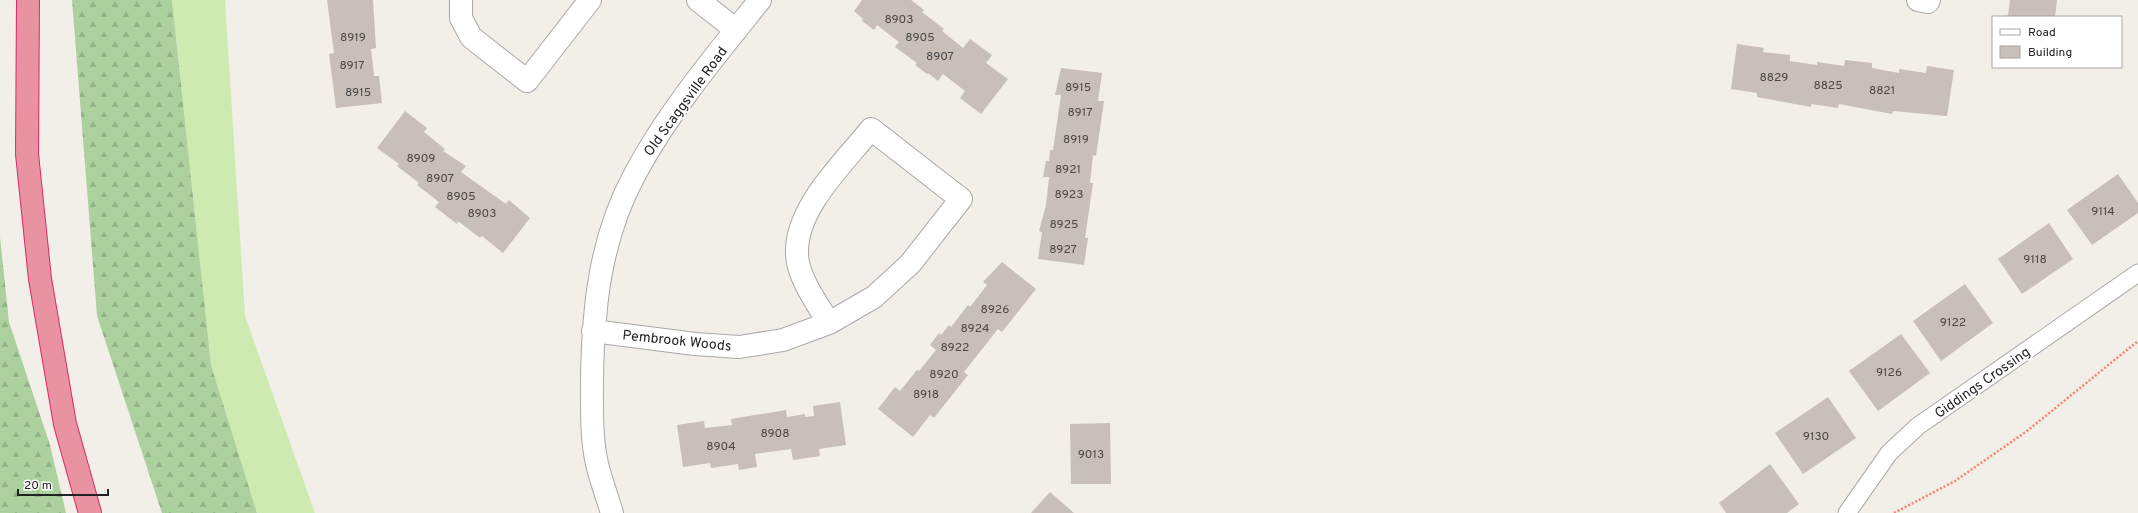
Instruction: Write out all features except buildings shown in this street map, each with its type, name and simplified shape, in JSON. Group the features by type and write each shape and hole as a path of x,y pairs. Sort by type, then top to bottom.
{"highway":[{"path":"28,0 27,154 40,279 65,424 90,513"}],"street":[{"path":"461,0 461,18 471,37 528,81 590,0"},
{"path":"698,0 736,30"},
{"name":"Old Scaggsville Road","path":"612,513 597,463 592,409 593,331 606,247 618,211 634,175 657,135 760,0"},
{"path":"1918,0 1928,2 1929,0"},
{"name":"Pembrook Woods","path":"593,331 695,344 739,347 784,340 829,322 874,297 910,264 961,199 871,129 816,197 801,224 796,255 806,286 829,322"}],"lane":[{"name":"Giddings Crossing","path":"1847,513 1889,453 1918,426 2138,273"}],"path":[{"path":"1894,513 1955,481 2020,436 2138,341"}],"green space":[{"path":"72,0 172,0 211,365 257,513 162,513 97,316"},
{"path":"172,0 225,0 245,316 315,513 257,513 211,365"},
{"path":"0,237 9,322 50,445 66,513 0,513"}]}
